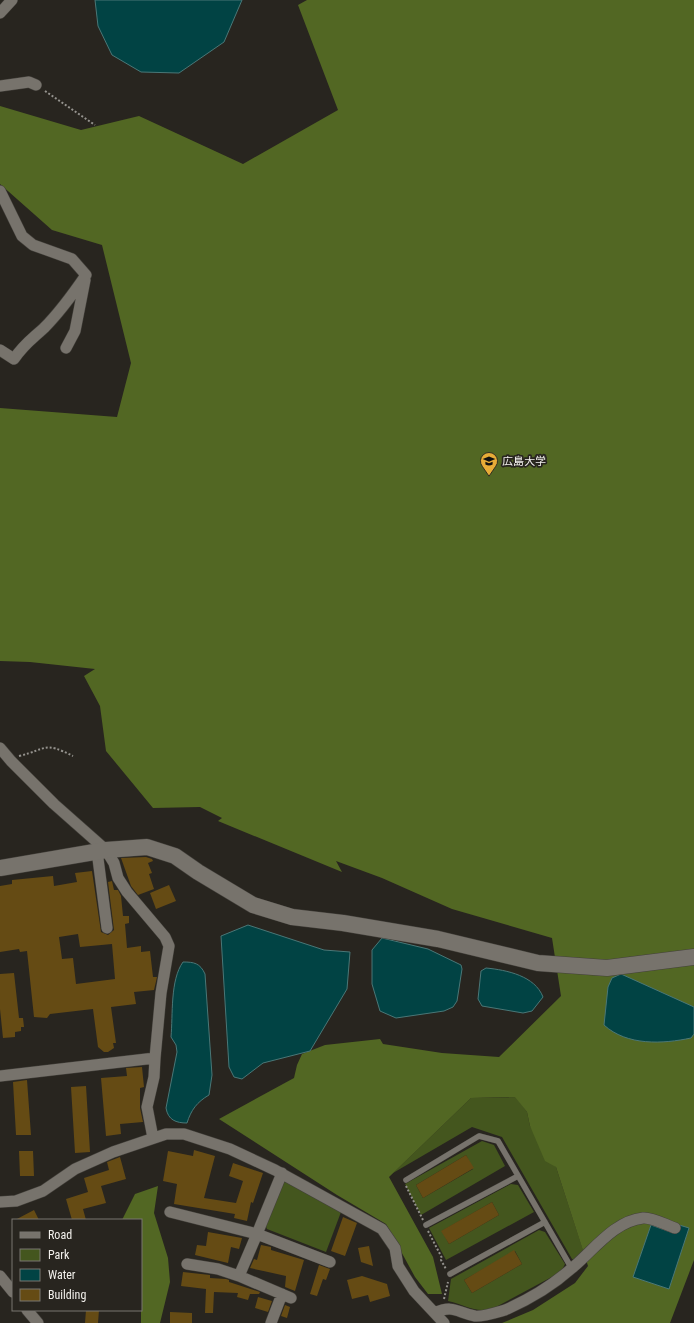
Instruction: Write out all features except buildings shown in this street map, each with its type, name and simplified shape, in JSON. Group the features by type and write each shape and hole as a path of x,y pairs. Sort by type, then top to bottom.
{"street":[{"path":"0,13 12,0"},
{"path":"0,86 29,82 36,85"},
{"path":"0,191 22,236 33,245 72,259 86,275"},
{"path":"66,348 75,331 86,275"},
{"path":"0,350 14,359 25,344 44,328 68,302 86,275"},
{"path":"0,748 8,758 114,863 118,878 127,892 165,937 169,946 161,993 154,1077 147,1107 153,1138"},
{"path":"0,868 101,850 147,847 175,856 198,872 253,905 292,917 343,923 438,939 538,963 607,968 694,957"},
{"path":"101,850 107,928"},
{"path":"0,1076 155,1058"},
{"path":"0,1202 16,1200 43,1191 74,1170 113,1152 166,1134 184,1134 230,1149 282,1173 382,1229 395,1248 398,1266 414,1291 438,1312 444,1323"},
{"path":"239,1276 282,1173"},
{"path":"170,1212 257,1234 330,1262"},
{"path":"438,1312 445,1308 460,1310 476,1317 504,1310 547,1287 572,1269 617,1228 631,1220 645,1218 675,1228"},
{"path":"187,1264 218,1269 239,1276 286,1296 272,1323"},
{"path":"0,1276 12,1291"},
{"path":"28,1311 38,1323"}],"lane":[{"path":"406,1180 479,1136 498,1141 572,1269"},
{"path":"426,1225 518,1176"},
{"path":"450,1274 545,1222"}],"path":[{"path":"36,85 95,125"},
{"path":"8,758 48,746 57,748 73,756"},
{"path":"438,1312 450,1274"}],"green space":[{"path":"307,0 694,0 694,1260 670,1323 502,1323 533,1310 575,1283 588,1266 556,1167 545,1161 530,1126 527,1112 515,1097 471,1098 389,1177 433,1257 442,1294 428,1294 415,1277 386,1224 337,1195 219,1119 294,1078 297,1065 302,1054 325,1045 380,1039 383,1044 442,1053 499,1057 561,996 552,938 452,909 382,878 336,861 342,872 218,821 222,818 200,807 153,808 106,751 100,706 84,676 95,669 30,662 0,661 0,408 117,417 131,363 102,245 52,230 0,184 0,106 81,130 139,116 243,164 338,110 298,5","holes":["651,1225 673,1233 634,1277"]},
{"path":"516,1097 527,1112 530,1126 556,1167 584,1253 579,1260 572,1259 502,1137 472,1127 393,1173 471,1098"},
{"path":"482,1141 494,1145 505,1166 421,1215 405,1184","holes":["466,1155 473,1169 423,1198 416,1185"]},
{"path":"284,1176 341,1212 326,1252 267,1229 264,1222"},
{"path":"511,1184 518,1185 534,1212 446,1260 429,1228","holes":["492,1202 499,1215 449,1244 442,1231"]},
{"path":"158,1186 154,1213 168,1258 170,1282 160,1323 141,1323 142,1219 122,1219 135,1194"},
{"path":"539,1230 545,1232 565,1264 561,1272 494,1308 487,1310 476,1309 448,1301 451,1279","holes":["515,1251 522,1264 472,1293 464,1280"]}],"water":[{"path":"95,0 242,0 224,42 179,73 141,72 112,55 98,26"},
{"path":"248,925 324,950 350,952 347,989 310,1051 263,1063 242,1079 234,1077 229,1067 221,936"},
{"path":"382,938 428,949 461,965 462,969 457,1001 453,1007 444,1011 396,1018 380,1011 372,984 372,950"},
{"path":"183,962 190,962 199,965 205,974 212,1075 209,1095 201,1100 195,1107 190,1114 187,1123 173,1120 166,1108 177,1052 176,1045 171,1037 174,988 179,969"},
{"path":"486,968 503,970 527,979 534,984 543,997 532,1011 523,1013 482,1006 478,999 481,971"},
{"path":"621,974 694,1007 694,1034 691,1038 646,1042 623,1037 604,1025 608,987 612,978"},
{"path":"676,1224 689,1228 669,1289 633,1277 651,1225 673,1233"}],"place":[{"name":"広島大学","path":"489,476"}]}
